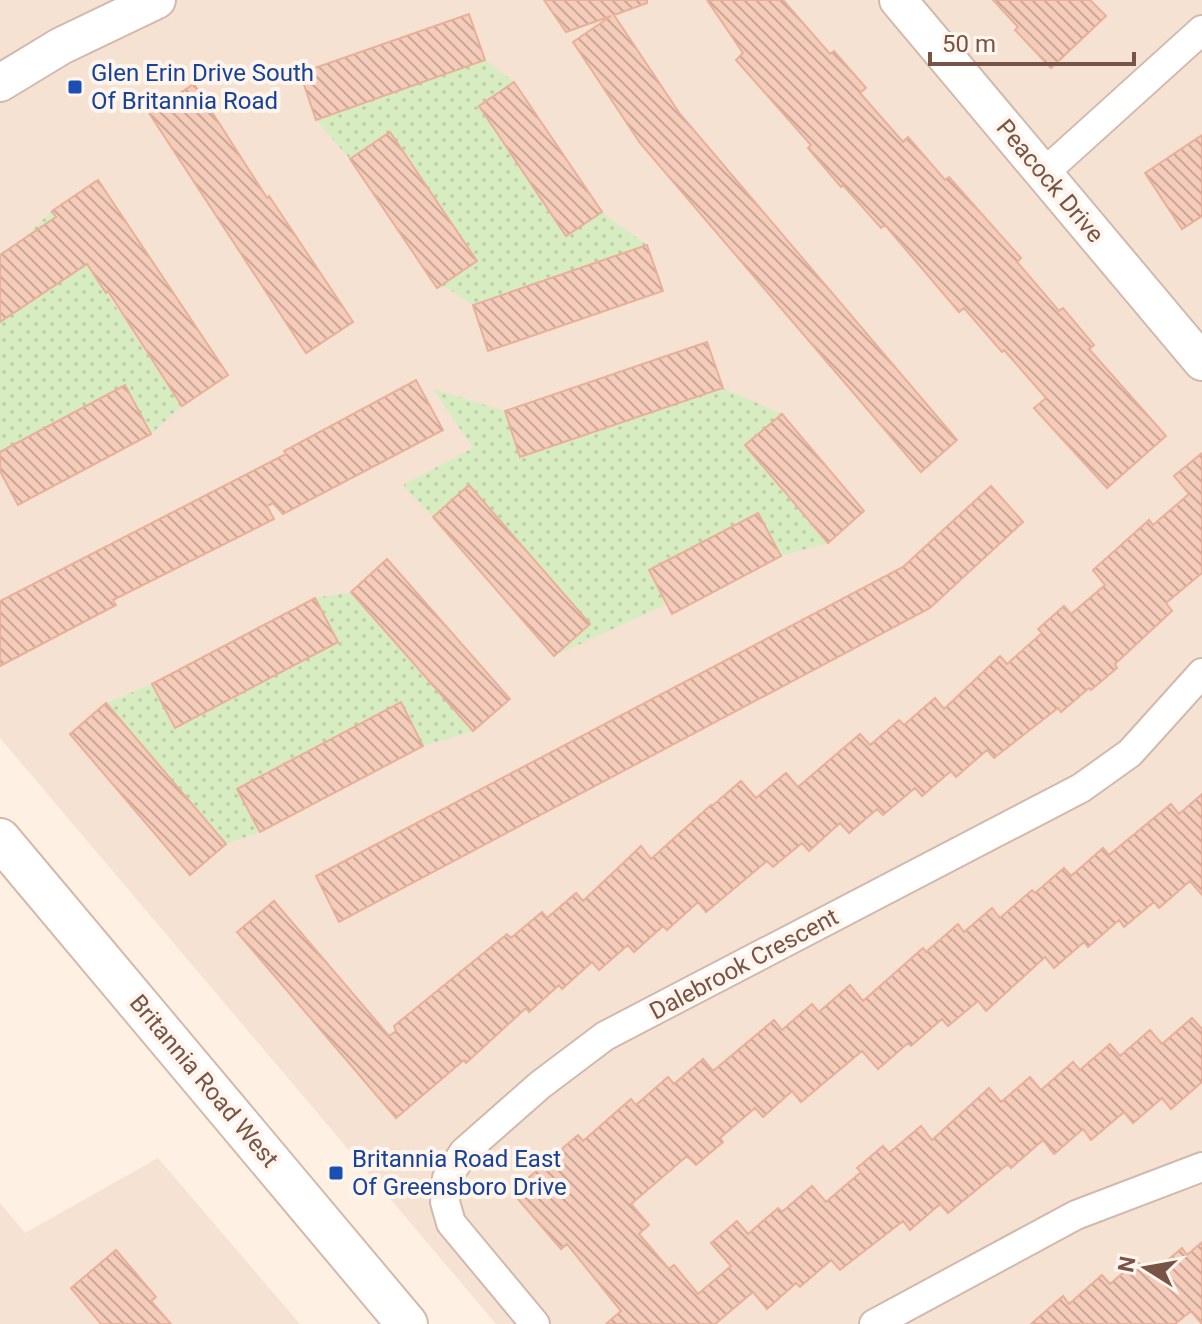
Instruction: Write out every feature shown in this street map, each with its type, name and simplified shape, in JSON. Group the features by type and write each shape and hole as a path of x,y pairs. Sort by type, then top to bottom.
{"main road":[{"name":"Britannia Road West","path":"0,839 407,1324"}],"street":[{"path":"0,83 61,46 157,0"},
{"name":"Peacock Drive","path":"898,0 1202,362"},
{"path":"1045,172 1202,30"},
{"name":"Dalebrook Crescent","path":"535,1324 451,1223 445,1202 447,1178 464,1152 540,1085 605,1036 1081,788 1130,753 1202,673"},
{"path":"874,1324 1076,1215 1202,1167"}],"shaded area":[{"path":"0,0 1202,0 1202,1324 496,1324 0,738"},
{"path":"158,1158 300,1324 0,1324 0,1203 25,1233"}],"green space":[{"path":"485,60 514,82 479,106 565,236 601,212 647,245 473,305 446,287 437,288 476,261 390,132 350,159 316,120"},
{"path":"52,211 182,406 151,434 125,385 0,452 0,322 54,285 23,239"},
{"path":"723,388 782,414 745,445 828,543 781,556 757,513 650,569 667,604 554,656 590,624 469,486 433,517 403,485 473,448 433,389 505,411 520,456"},
{"path":"351,592 473,731 423,746 400,703 238,788 260,832 226,844 106,703 152,684 176,728 337,642 315,598"}],"building":[{"path":"544,0 647,0 647,3 614,15 680,114 957,440 921,472 640,143 573,42 611,16 566,32"},
{"path":"707,0 783,0 830,54 834,51 866,88 860,93 903,142 908,137 945,180 949,177 1021,258 1017,262 1059,311 1063,308 1094,345 1089,349 1166,436 1107,488 1034,408 1046,398 1004,350 1002,352 964,308 959,312 885,225 881,228 808,148 811,145 736,60 743,53"},
{"path":"993,0 1090,0 1106,16 1051,68 1015,30 1018,27"},
{"path":"469,14 485,60 316,120 300,73"},
{"path":"514,82 602,212 566,236 479,106"},
{"path":"194,84 267,198 269,196 353,322 306,353 149,113"},
{"path":"390,132 477,261 437,288 350,159"},
{"path":"1202,135 1202,216 1182,229 1145,173"},
{"path":"98,180 228,375 182,406 108,291 106,293 87,264 0,322 0,255 56,217 52,211"},
{"path":"647,245 663,291 488,351 473,305"},
{"path":"707,342 723,388 520,457 505,411"},
{"path":"416,380 443,430 283,514 273,503 267,506 274,519 113,600 116,605 0,666 0,601 286,454 284,451"},
{"path":"125,385 151,434 18,505 0,471 0,452"},
{"path":"782,414 864,511 828,543 745,445"},
{"path":"1202,453 1202,573 1166,603 1172,611 1115,664 1117,668 1091,690 1089,688 1061,712 1058,708 994,758 987,750 956,777 951,771 922,796 915,788 883,815 877,809 849,833 840,823 809,851 802,843 773,867 767,861 706,912 698,902 667,930 663,926 634,952 628,945 599,970 592,962 562,989 559,985 529,1012 526,1008 466,1063 464,1060 396,1118 237,932 274,901 389,1036 396,1031 394,1026 507,934 511,938 542,912 547,918 576,893 583,901 641,846 651,859 741,781 756,798 786,773 798,787 860,734 870,745 899,720 904,725 935,698 944,709 1000,656 1007,664 1042,633 1038,629 1064,606 1071,614 1105,585 1093,570 1149,520 1153,525 1189,494 1174,476"},
{"path":"469,485 590,624 554,656 433,517"},
{"path":"991,486 1023,522 930,608 339,922 316,876 903,567"},
{"path":"758,513 781,556 672,614 649,570"},
{"path":"387,559 510,699 473,731 351,592"},
{"path":"315,598 338,642 175,728 152,684"},
{"path":"401,702 423,746 260,832 237,789"},
{"path":"106,703 226,844 190,875 70,734"},
{"path":"1202,794 1202,895 1190,881 1159,908 1154,902 1124,927 1119,920 1088,947 1084,942 1054,968 1045,957 986,1011 978,1001 948,1026 942,1019 878,1069 862,1051 801,1102 792,1091 763,1117 755,1108 720,1138 723,1142 696,1165 687,1156 631,1204 649,1225 639,1234 669,1269 674,1265 698,1294 731,1266 711,1243 737,1221 748,1234 778,1208 782,1212 812,1186 826,1202 861,1172 857,1168 883,1146 889,1153 921,1126 932,1140 989,1088 1001,1102 1030,1077 1041,1090 1073,1062 1080,1070 1110,1044 1120,1056 1150,1030 1162,1044 1192,1018 1202,1029 1202,1082 1171,1109 1162,1098 1133,1123 1124,1112 1091,1140 1083,1129 1054,1154 1043,1140 1011,1168 1008,1164 948,1213 940,1204 910,1230 903,1221 840,1270 831,1260 800,1287 796,1283 767,1309 753,1292 715,1324 606,1324 621,1311 567,1244 561,1249 512,1192 578,1135 583,1141 631,1099 636,1105 668,1077 674,1084 703,1059 713,1071 774,1020 782,1030 812,1004 819,1012 850,985 863,1001 923,948 926,952 958,924 964,932 992,908 1000,918 1064,868 1071,876 1103,848 1109,855 1171,804 1179,814"},
{"path":"1202,1242 1202,1324 1191,1311 1175,1324 1031,1324 1063,1296 1069,1304 1102,1275 1110,1284 1137,1261 1149,1276 1182,1248 1187,1255"},
{"path":"116,1250 156,1297 151,1301 171,1324 101,1324 71,1288"}],"place":[{"name":"Glen Erin Drive South Of Britannia Road","path":"75,87"},
{"name":"Britannia Road East Of Greensboro Drive","path":"336,1173"}]}
